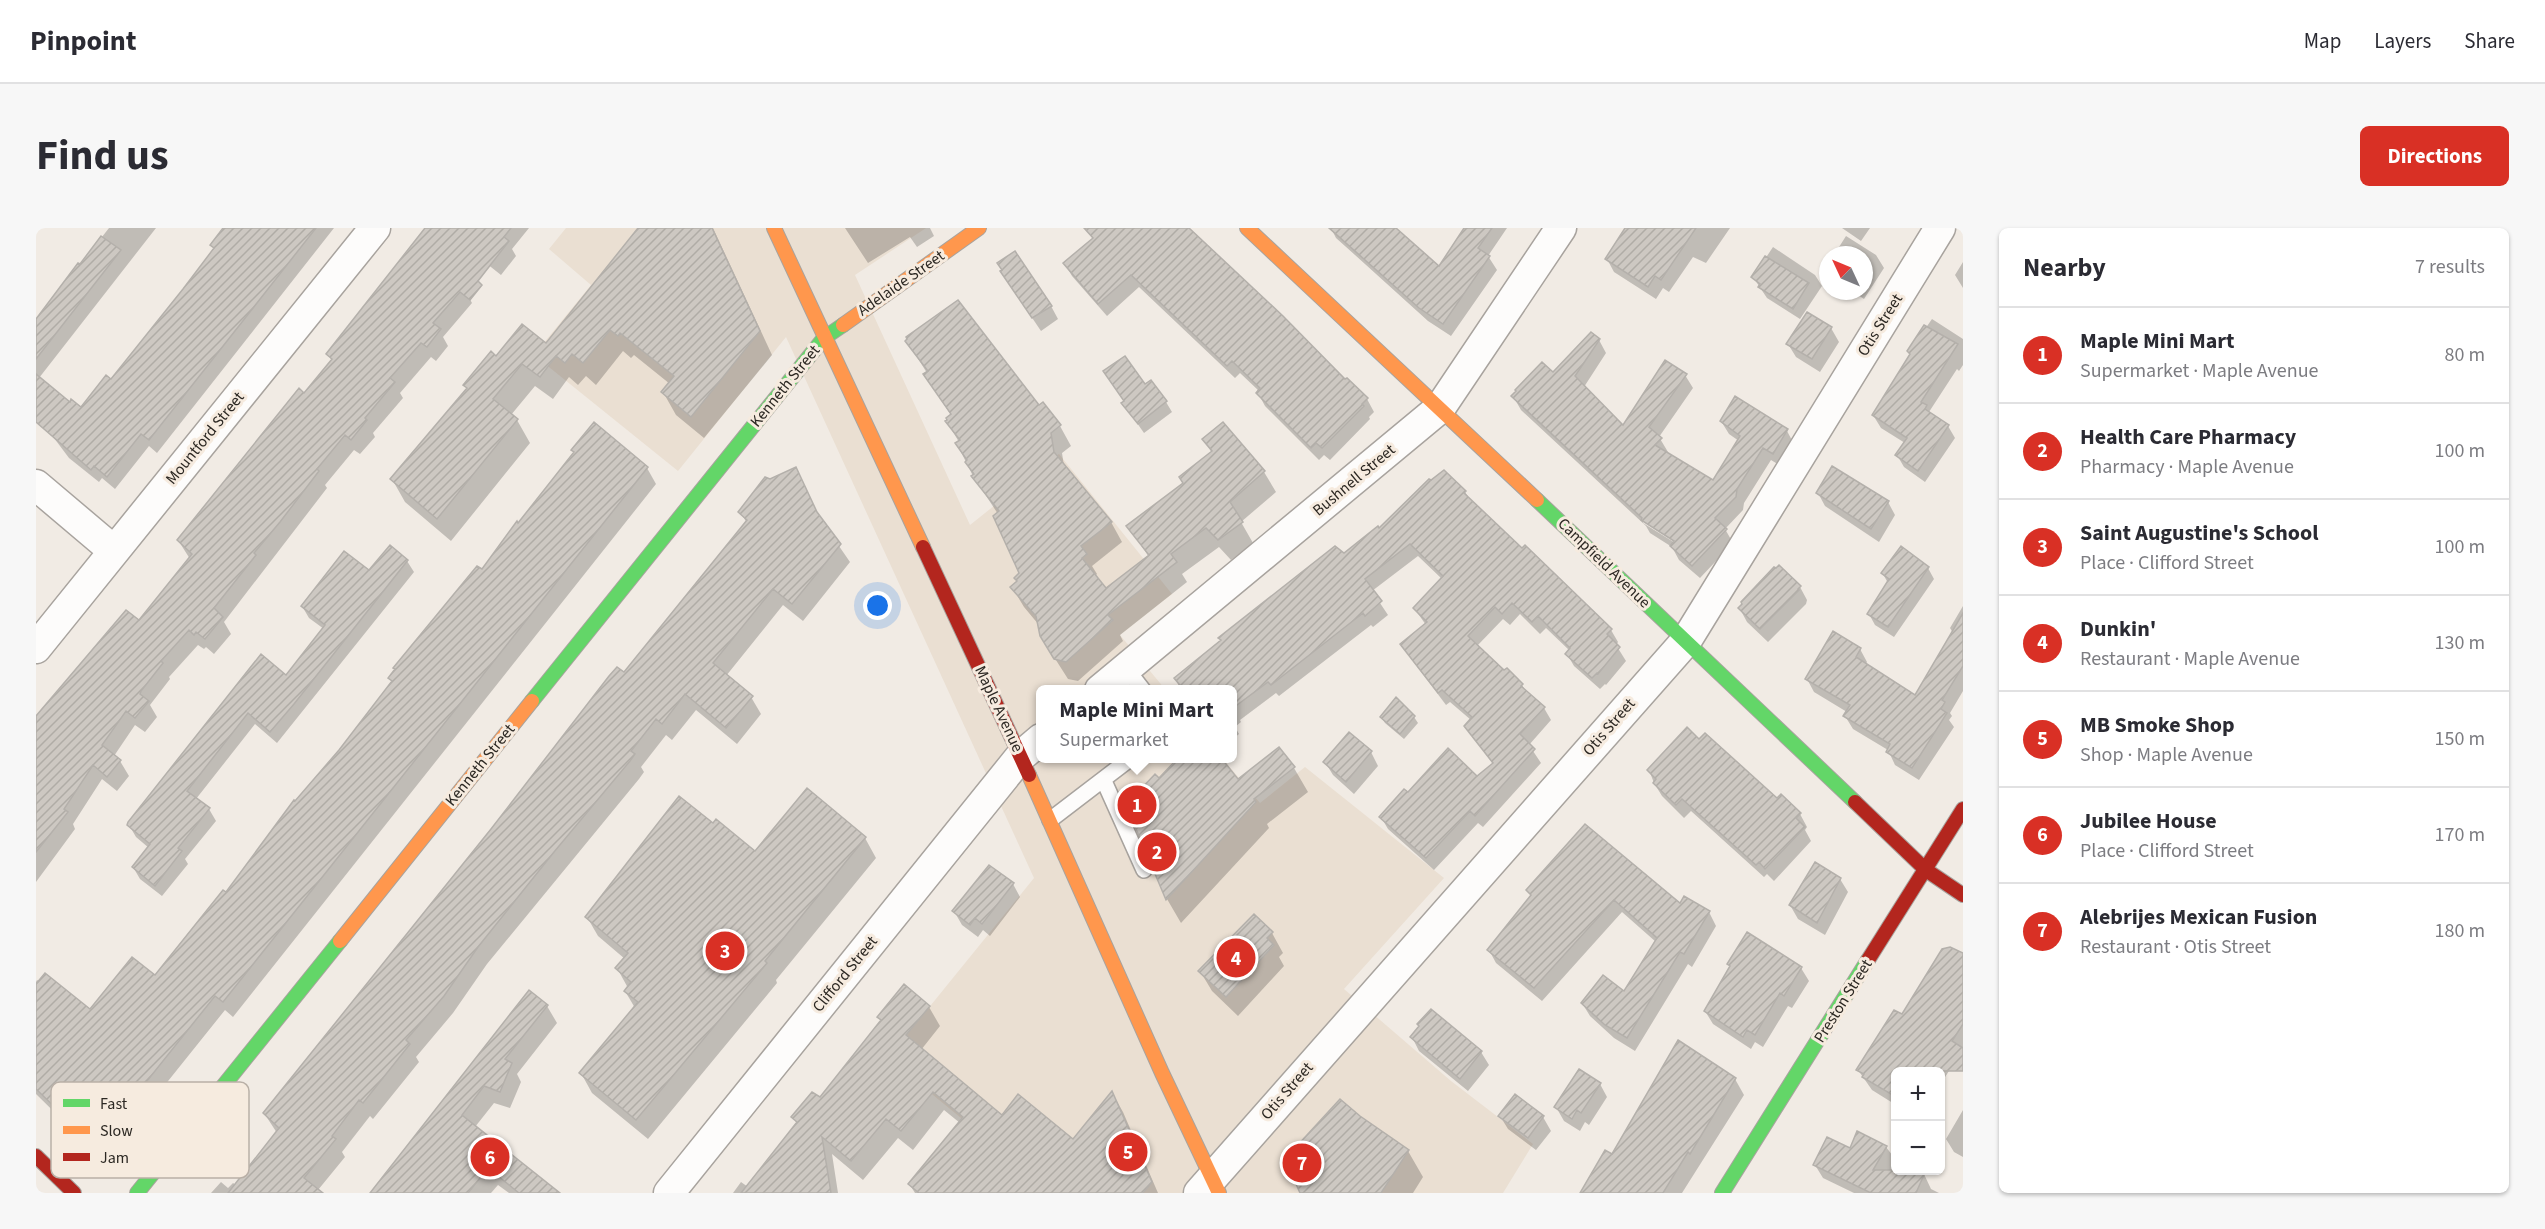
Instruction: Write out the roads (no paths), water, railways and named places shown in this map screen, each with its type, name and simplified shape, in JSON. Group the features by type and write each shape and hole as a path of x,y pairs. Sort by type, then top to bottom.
{"street":[{"name":"Mountford Street","path":"36,648 375,228"},
{"name":"Maple Avenue","path":"774,228 824,338 1031,747 1050,820 1158,1062 1210,1188"},
{"name":"Adelaide Street","path":"824,338 979,228"},
{"name":"Campfield Avenue","path":"1247,228 1440,408 1926,870 1963,895"},
{"name":"Bushnell Street","path":"1116,685 1135,679 1440,408 1561,228"},
{"name":"Otis Street","path":"1210,1188 1686,641 1940,228"},
{"name":"Kenneth Street","path":"226,1082 824,338"},
{"path":"36,485 114,551"},
{"name":"Clifford Street","path":"669,1193 1031,747"},
{"name":"Preston Street","path":"1724,1192 1963,809"},
{"path":"36,1156 51,1171"},
{"path":"59,1178 74,1193"},
{"name":"Kenneth Street","path":"137,1193 149,1178"}],"lane":[{"path":"1050,820 1126,763"},
{"path":"1104,781 1144,870"}],"place":[{"name":"Maple Mini Mart","path":"1137,805"},
{"name":"Health Care Pharmacy","path":"1157,852"},
{"name":"Saint Augustine's School","path":"725,951"},
{"name":"Dunkin'","path":"1236,958"},
{"name":"MB Smoke Shop","path":"1128,1152"},
{"name":"Jubilee House","path":"490,1157"},
{"name":"Alebrijes Mexican Fusion","path":"1302,1163"}]}
